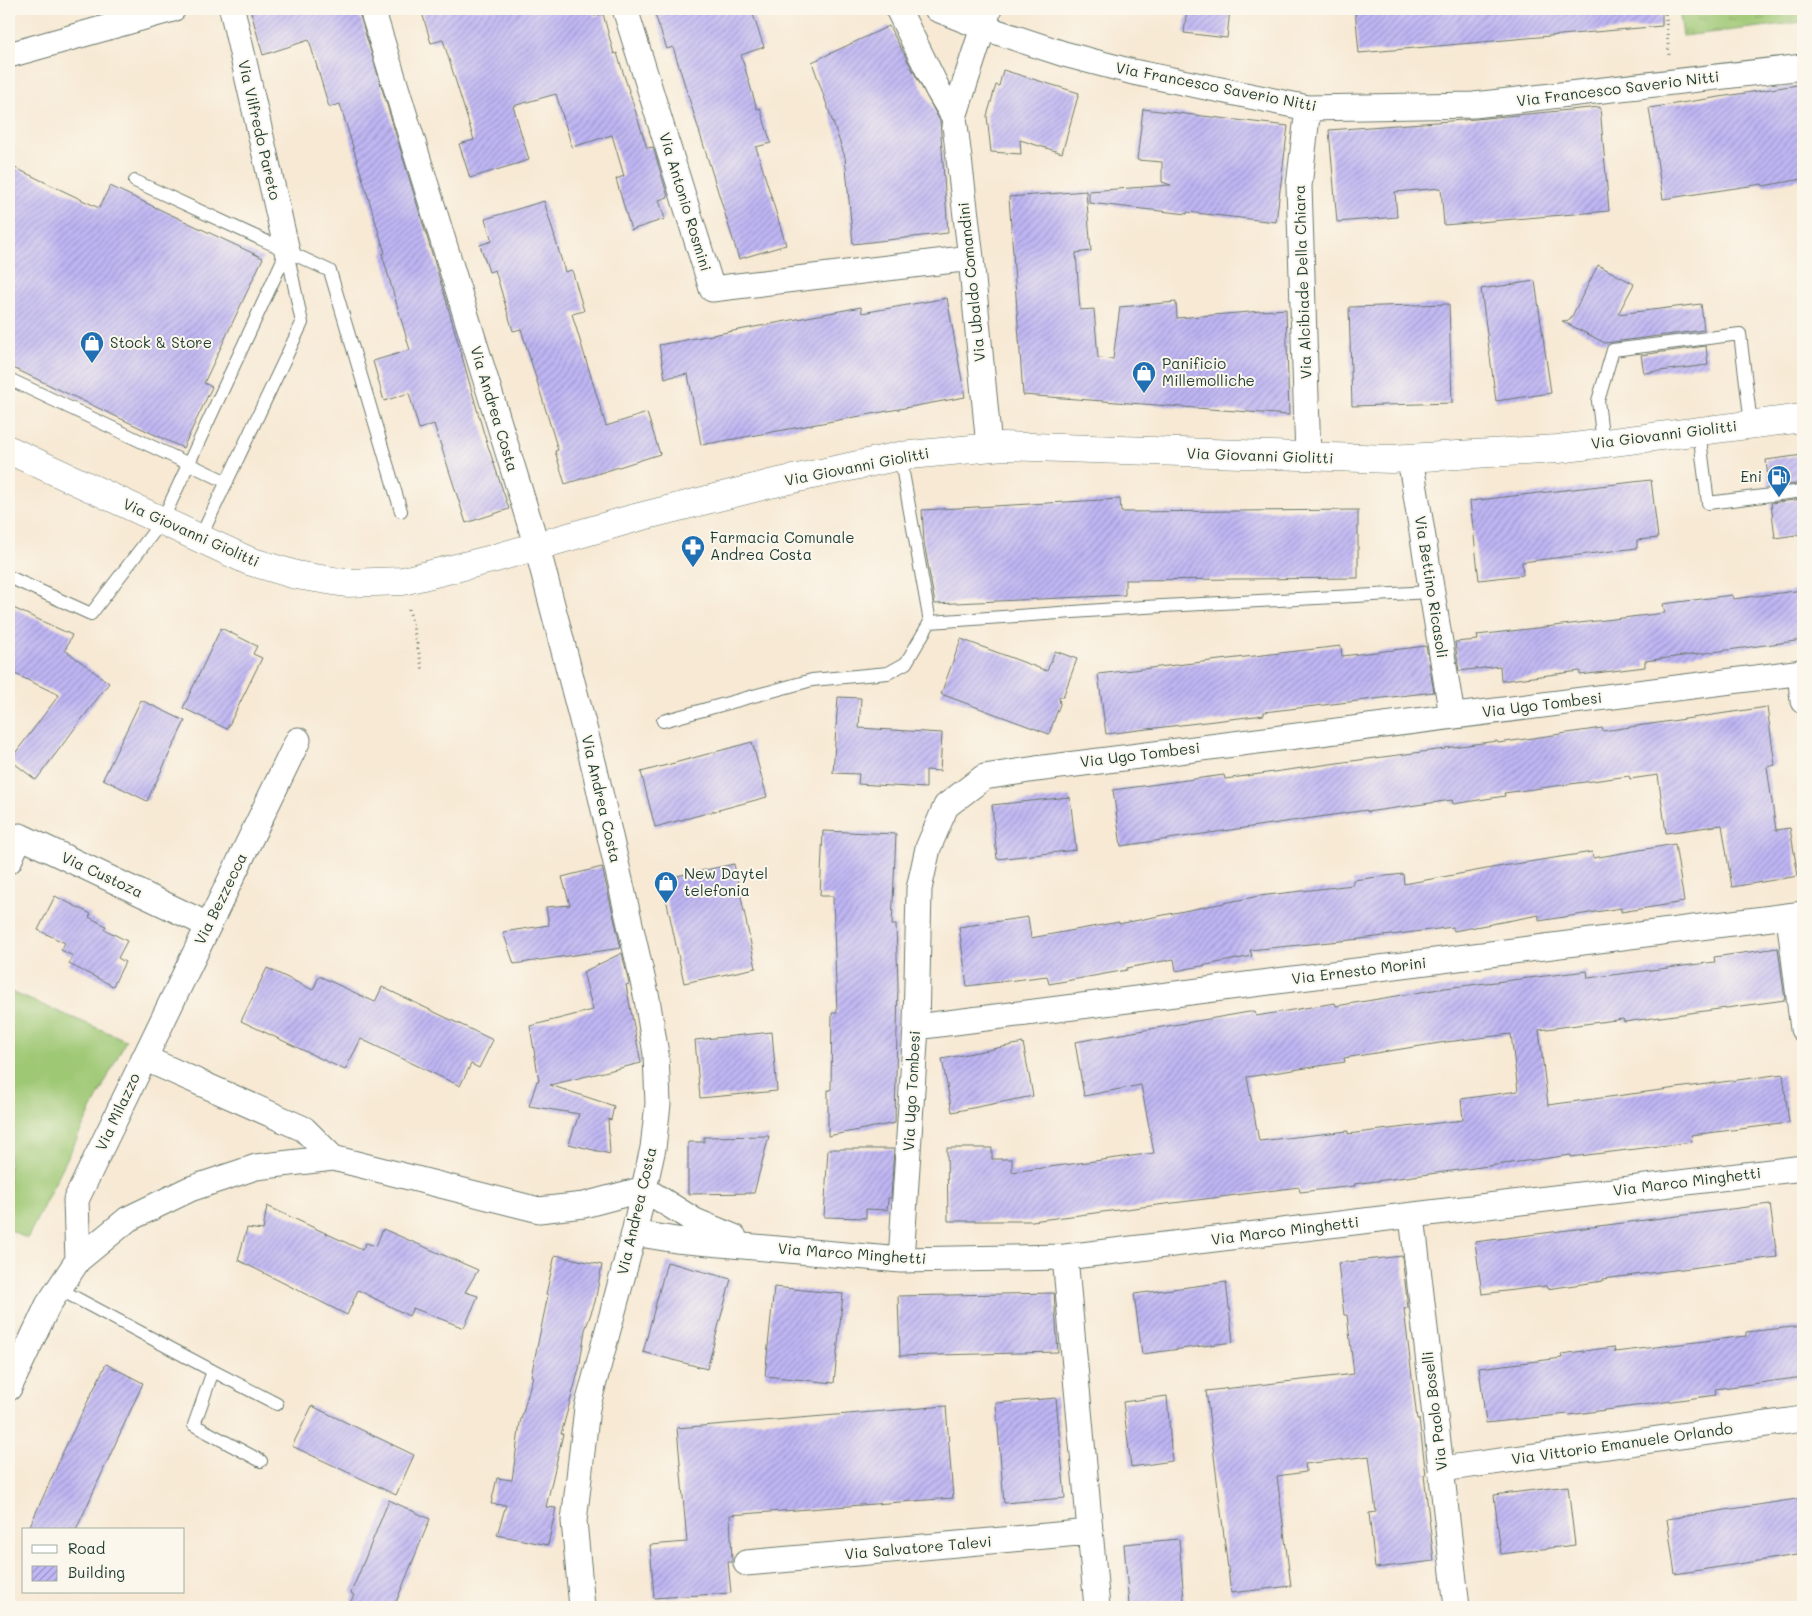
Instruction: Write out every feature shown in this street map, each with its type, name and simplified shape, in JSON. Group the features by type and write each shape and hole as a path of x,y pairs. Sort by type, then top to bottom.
{"street":[{"path":"9,55 173,9"},
{"name":"Via Vilfredo Pareto","path":"232,9 287,251"},
{"name":"Via Andrea Costa","path":"372,9 536,547 599,784 645,990 656,1054 658,1104 653,1148 634,1233 587,1408 574,1521 582,1607"},
{"name":"Via Antonio Rosmini","path":"625,9 712,289 971,258"},
{"name":"Via Ubaldo Comandini","path":"898,9 938,90 954,117 971,258 989,447"},
{"name":"Via Francesco Saverio Nitti","path":"937,9 986,18 1064,54 1133,72 1308,108 1474,105 1803,67"},
{"name":"Via Ubaldo Comandini","path":"954,117 986,18"},
{"name":"Via Alcibiade Della Chiara","path":"1308,108 1299,186 1308,457"},
{"name":"Via Giovanni Giolitti","path":"9,450 250,561 296,575 346,583 403,582 536,547 635,518 770,484 900,456 989,447 1308,457 1410,458 1558,449 1803,418"},
{"name":"Via Bettino Ricasoli","path":"1410,458 1452,716"},
{"name":"Via Ugo Tombesi","path":"902,1260 916,1028 919,889 928,848 946,806 984,777 1802,672 1803,701"},
{"name":"Via Bezzecca","path":"144,1058 298,740"},
{"name":"Via Custoza","path":"9,861 20,836 208,925"},
{"path":"1796,915 1803,1029"},
{"name":"Via Ernesto Morini","path":"916,1028 1796,915"},
{"name":"Via Milazzo","path":"78,1260 76,1200 144,1058 304,1129 333,1158"},
{"path":"9,1388 48,1305 78,1260 128,1219 190,1189 256,1166 333,1158 539,1210 584,1205 644,1189"},
{"name":"Via Marco Minghetti","path":"634,1233 676,1240 902,1260 1065,1257 1803,1168"},
{"name":"Via Marco Minghetti","path":"644,1189 695,1222 765,1248"},
{"name":"Via Paolo Boselli","path":"1412,1216 1457,1607"},
{"path":"1065,1257 1097,1607"},
{"name":"Via Vittorio Emanuele Orlando","path":"1442,1469 1803,1419"},
{"name":"Via Salvatore Talevi","path":"746,1563 1090,1532"}],"lane":[{"path":"135,181 330,271 401,512"},
{"path":"9,577 91,614 162,521 287,251"},
{"path":"200,538 302,323 287,251"},
{"path":"1603,443 1598,401 1613,350 1740,334 1751,424"},
{"path":"9,379 227,482"},
{"path":"1699,431 1708,503 1803,491"},
{"path":"662,721 812,680 888,673 906,662 930,622 900,456"},
{"path":"930,622 1144,607 1431,592"},
{"path":"59,1289 277,1404"},
{"path":"213,1371 194,1425 260,1461"}],"path":[{"path":"1665,9 1672,83"},
{"path":"403,582 423,671"}],"green space":[{"path":"1679,9 1803,9 1803,22 1683,36"},
{"path":"9,991 126,1040 27,1239 9,1229"}],"building":[{"path":"250,9 358,9 446,300 484,434 509,509 466,523 434,424 419,429 409,393 384,401 373,361 410,350 382,254 385,253 340,104 329,107 309,40 263,55"},
{"path":"421,9 592,9 594,16 603,14 614,54 617,53 647,148 653,147 668,197 659,200 665,219 631,230 616,179 624,176 612,135 572,147 556,94 513,106 529,160 470,178 459,144 474,140 443,40 431,43"},
{"path":"653,9 751,9 764,47 741,55 757,109 760,108 771,143 756,147 786,245 739,259 673,47 667,49"},
{"path":"1187,9 1230,9 1227,38 1184,33"},
{"path":"1355,9 1662,9 1662,26 1359,53"},
{"path":"889,26 940,121 948,233 853,244 845,157 812,62"},
{"path":"1003,70 1079,93 1062,153 1020,140 1021,154 991,152 987,116 996,85 999,86"},
{"path":"1803,84 1803,179 1663,199 1649,108"},
{"path":"1600,107 1609,211 1444,225 1441,188 1395,192 1397,217 1337,222 1329,130"},
{"path":"1143,109 1288,126 1276,222 1089,203 1089,191 1171,185 1162,182 1162,162 1137,160"},
{"path":"9,165 99,208 110,186 263,258 204,383 212,387 183,448 9,366"},
{"path":"1086,191 1091,251 1076,253 1080,310 1094,309 1098,358 1113,359 1120,307 1176,302 1177,318 1286,309 1289,415 1023,395 1009,197"},
{"path":"544,201 565,272 572,270 584,311 572,314 606,426 647,413 660,454 565,484 555,451 558,450 521,329 513,331 495,270 489,272 480,245 492,241 485,219"},
{"path":"1598,265 1634,284 1618,314 1701,304 1704,330 1605,343 1562,321 1570,320"},
{"path":"1535,281 1551,393 1496,401 1481,289"},
{"path":"947,298 965,397 701,445 688,374 665,378 659,345 861,307 862,313"},
{"path":"1449,304 1452,403 1352,406 1349,307"},
{"path":"1706,346 1708,365 1644,373 1641,355"},
{"path":"1803,455 1803,483 1769,487 1766,460"},
{"path":"1651,480 1658,538 1637,540 1637,548 1522,562 1523,575 1479,580 1470,501"},
{"path":"1120,499 1121,512 1358,510 1358,578 1125,580 1125,595 935,604 924,542 922,510"},
{"path":"1803,499 1803,534 1775,538 1771,503"},
{"path":"1803,590 1803,640 1645,661 1645,667 1580,675 1580,671 1501,681 1500,666 1459,671 1455,642 1478,640 1477,635 1665,613 1663,604 1732,595 1733,599"},
{"path":"9,606 72,635 65,650 109,683 36,780 10,760 59,695 9,671"},
{"path":"221,628 257,646 253,654 262,658 227,729 183,708"},
{"path":"961,639 1047,671 1055,651 1077,659 1063,697 1059,697 1060,704 1049,734 941,694"},
{"path":"1341,646 1342,656 1426,646 1434,692 1264,712 1264,715 1106,734 1098,674"},
{"path":"838,697 861,698 859,728 942,733 940,771 926,770 926,788 858,784 859,774 833,773"},
{"path":"141,700 185,721 147,801 103,779"},
{"path":"1767,707 1775,765 1767,767 1776,830 1790,828 1798,876 1732,887 1722,825 1666,833 1658,775 1630,779 1629,776 1504,793 1505,796 1453,804 1452,800 1367,812 1367,810 1121,846 1113,790 1224,775 1225,779 1497,741 1498,743 1602,728 1603,731"},
{"path":"752,742 767,797 655,827 641,772"},
{"path":"1070,797 1076,850 997,859 992,805"},
{"path":"823,831 896,834 892,925 896,925 898,985 895,1123 828,1136 828,1090 831,1090 832,1013 837,1013 833,896 820,896"},
{"path":"1675,844 1684,902 1621,912 1621,908 1539,921 1539,915 1454,931 1453,927 1250,950 1252,956 1176,971 1174,959 1127,968 1127,970 1049,984 1047,976 967,986 959,927 1028,917 1031,938 1119,922 1119,924 1259,896 1353,885 1353,880 1403,874 1404,884 1592,852 1593,858"},
{"path":"734,864 756,968 684,983 662,879"},
{"path":"602,867 621,948 514,964 503,932 549,925 546,907 570,905 562,877"},
{"path":"55,896 91,914 89,917 106,926 104,929 127,941 118,958 125,962 113,986 69,964 73,956 61,950 65,943 38,930"},
{"path":"1778,948 1785,1000 1624,1022 1623,1019 1539,1030 1548,1105 1783,1074 1789,1123 1691,1135 1692,1142 1571,1157 1571,1155 1354,1184 1355,1186 1300,1192 1299,1187 1032,1221 948,1221 947,1148 992,1148 992,1159 1012,1159 1012,1172 1154,1153 1141,1085 1084,1096 1075,1042 1255,1011 1256,1016 1335,1003 1336,1006 1445,988 1587,971 1588,978 1715,962 1714,957","holes":["1511,1034 1518,1091 1461,1099 1463,1120 1348,1134 1348,1131 1259,1141 1247,1077 1345,1062 1344,1058"]},
{"path":"622,953 629,984 626,985 641,1063 550,1085 614,1106 611,1120 608,1119 610,1154 569,1144 579,1114 529,1106 537,1081 539,1081 530,1026 593,1010 583,972"},
{"path":"267,968 313,990 319,976 375,1002 382,987 493,1040 479,1068 471,1064 460,1086 361,1039 345,1070 241,1021"},
{"path":"772,1032 777,1091 700,1098 695,1040"},
{"path":"1023,1043 1033,1096 952,1112 942,1059"},
{"path":"769,1136 754,1193 688,1194 688,1142 704,1142 704,1137"},
{"path":"828,1149 894,1149 891,1198 888,1198 887,1210 866,1209 866,1218 824,1217"},
{"path":"1770,1204 1777,1257 1603,1279 1603,1281 1547,1289 1546,1286 1482,1294 1475,1242"},
{"path":"267,1206 362,1250 366,1243 376,1246 383,1229 478,1270 465,1292 478,1296 464,1328 413,1308 409,1316 358,1290 347,1315 238,1260 247,1228 263,1230"},
{"path":"555,1255 602,1265 595,1302 585,1330 579,1369 561,1434 563,1434 546,1507 556,1508 548,1545 497,1535 506,1505 491,1504 497,1478 512,1480 520,1423 533,1376 531,1376"},
{"path":"1402,1256 1408,1308 1404,1309 1417,1419 1419,1419 1426,1475 1424,1475 1434,1561 1375,1568 1369,1513 1376,1512 1369,1456 1305,1464 1306,1472 1277,1476 1291,1586 1231,1593 1206,1391 1354,1374 1338,1263"},
{"path":"667,1262 731,1279 707,1369 643,1352"},
{"path":"1226,1282 1233,1342 1142,1354 1134,1294"},
{"path":"774,1287 843,1294 834,1383 765,1376"},
{"path":"1054,1293 1058,1352 900,1356 898,1296"},
{"path":"1803,1326 1803,1377 1715,1389 1716,1395 1569,1415 1486,1423 1479,1368 1562,1358 1561,1354 1614,1347 1615,1352 1746,1336 1746,1332"},
{"path":"106,1364 143,1383 77,1528 29,1528 58,1462"},
{"path":"1167,1396 1172,1461 1131,1467 1123,1402"},
{"path":"1056,1398 1065,1498 1004,1503 996,1403"},
{"path":"312,1406 414,1455 396,1495 292,1446"},
{"path":"946,1406 953,1498 730,1515 732,1562 728,1562 731,1593 654,1598 650,1545 687,1542 677,1428"},
{"path":"1568,1486 1575,1545 1501,1554 1494,1495"},
{"path":"1803,1498 1803,1554 1675,1574 1667,1519"},
{"path":"389,1500 430,1519 394,1607 348,1607 354,1595 351,1593"},
{"path":"1179,1539 1184,1600 1129,1605 1124,1544"}],"place":[{"name":"Stock & Store","path":"92,364"},
{"name":"Panificio Millemolliche","path":"1144,394"},
{"name":"Eni","path":"1779,498"},
{"name":"Farmacia Comunale Andrea Costa","path":"693,568"},
{"name":"New Daytel telefonia","path":"666,904"}]}
